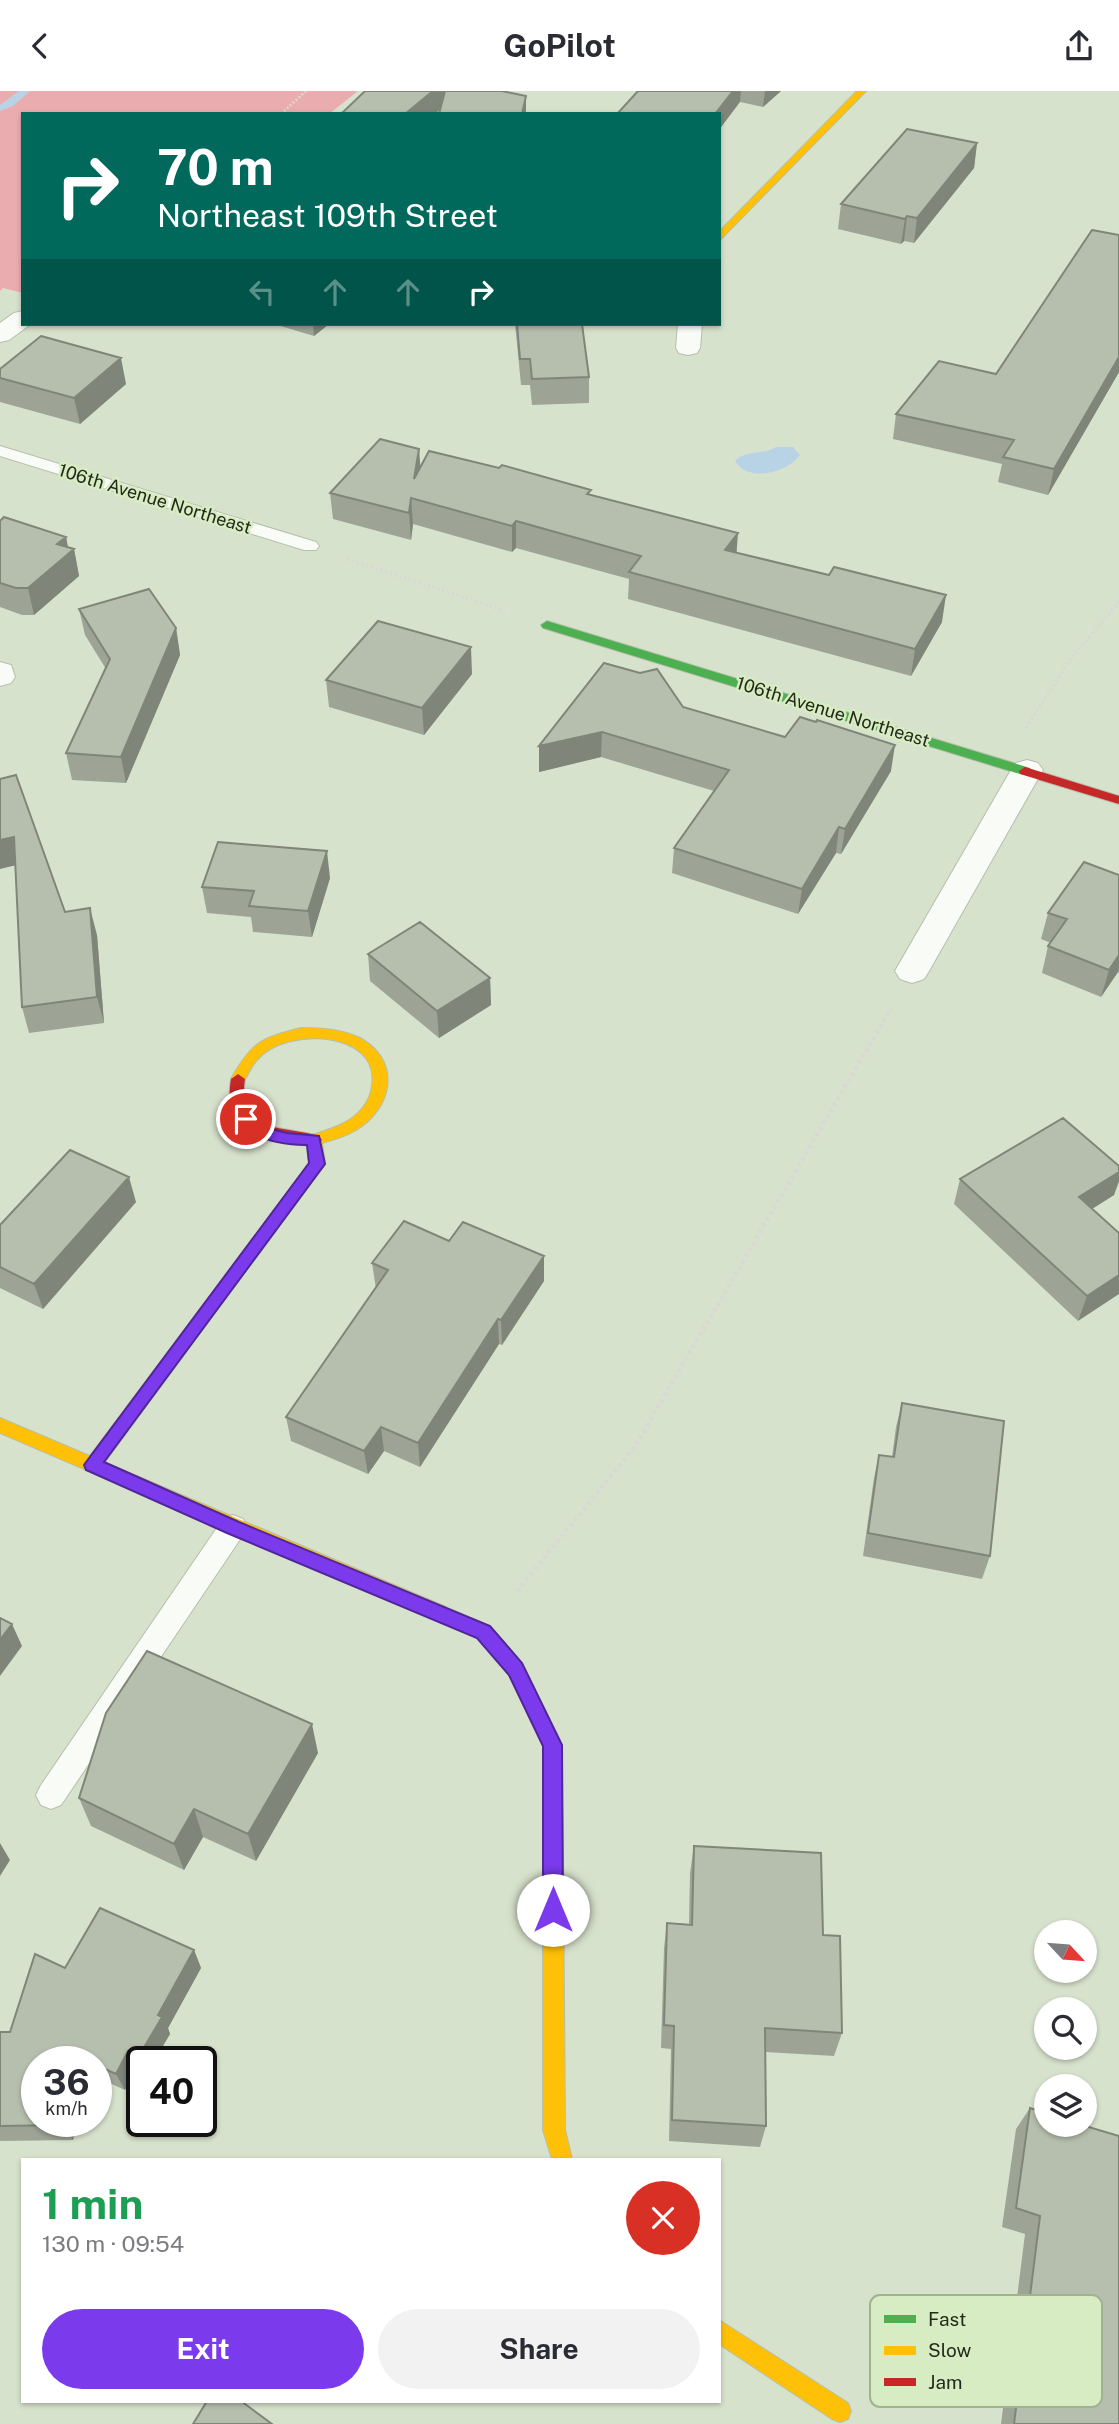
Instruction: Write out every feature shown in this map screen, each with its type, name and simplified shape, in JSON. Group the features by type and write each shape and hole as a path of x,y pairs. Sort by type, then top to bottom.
{"street":[{"path":"721,236 862,91"},
{"path":"0,335 21,319"},
{"name":"106th Avenue Northeast","path":"547,625 1119,800"},
{"path":"0,671 0,677"},
{"path":"912,971 1016,767"},
{"path":"303,1031 328,1032 351,1038 369,1050 380,1066 383,1086 376,1104 362,1121 340,1134 314,1140 287,1139 263,1132 246,1119 236,1102 234,1083 242,1065 257,1049 278,1037 303,1031"},
{"path":"93,1465 317,1164 314,1140"},
{"path":"0,1425 233,1527 484,1632 515,1669 552,1745 554,2130 562,2158"},
{"path":"721,2332 840,2411"}],"lane":[{"name":"106th Avenue Northeast","path":"0,451 310,546"},
{"path":"51,1795 233,1527"}],"path":[{"path":"283,112 306,91"},
{"path":"310,546 547,625"},
{"path":"1016,767 1069,661 1119,602"},
{"path":"484,1632 634,1448 912,971"}],"shaded area":[{"path":"0,91 358,91 332,112 21,112 21,292 3,288 0,291"}],"water":[{"path":"776,447 793,447 800,455 786,467 758,474 741,468 735,461 745,455"}],"building":[{"path":"365,91 433,91 407,112 343,112"},
{"path":"445,91 502,91 526,96 522,112 440,112"},
{"path":"638,91 733,91 717,112 619,112"},
{"path":"907,129 977,143 917,218 907,216 905,219 841,204"},
{"path":"1092,230 1119,235 1119,357 1054,469 1003,457 1014,440 896,414 939,361 996,374"},
{"path":"517,326 582,326 589,377 532,379 530,359 520,359"},
{"path":"41,336 121,358 74,398 0,378 0,369"},
{"path":"380,439 419,449 414,479 429,451 499,468 502,465 591,490 587,494 738,533 725,550 829,575 834,567 946,595 915,649 629,572 641,556 516,521 512,526 411,498 409,513 330,493"},
{"path":"4,517 66,537 57,544 74,549 28,588 16,588 0,583 0,521"},
{"path":"149,589 176,628 121,757 66,753 110,659 79,609"},
{"path":"378,621 471,647 422,708 326,680"},
{"path":"604,663 640,673 657,669 683,707 785,737 800,717 895,745 845,829 839,827 802,889 674,848 729,770 602,732 539,746"},
{"path":"16,775 65,912 90,908 97,997 22,1007 14,837 0,840 0,779"},
{"path":"218,842 327,851 308,911 249,906 254,891 202,887"},
{"path":"1084,862 1119,875 1119,955 1109,970 1048,946 1067,919 1048,913"},
{"path":"420,922 490,978 437,1011 368,954"},
{"path":"1063,1118 1119,1166 1119,1172 1079,1197 1119,1233 1119,1275 1087,1296 960,1179"},
{"path":"70,1150 129,1177 34,1284 0,1267 0,1225"},
{"path":"404,1221 449,1241 463,1222 544,1256 501,1320 498,1319 418,1443 381,1427 364,1451 286,1417 388,1270 372,1263"},
{"path":"902,1403 1004,1421 990,1556 868,1533 879,1455 894,1457"},
{"path":"0,1618 12,1624 0,1640"},
{"path":"147,1651 312,1724 248,1834 194,1809 174,1844 79,1798 106,1713"},
{"path":"694,1846 821,1853 823,1935 840,1936 842,2033 765,2028 766,2126 672,2120 674,2026 664,2025 667,1923 692,1925"},
{"path":"100,1908 194,1950 158,2015 162,2017 145,2046 126,2046 126,2055 116,2074 112,2072 112,2046 21,2046 21,2126 0,2126 0,2032 10,2032 35,1954 65,1968"},
{"path":"1030,2108 1034,2109 1034,2137 1097,2137 1097,2129 1119,2136 1119,2424 1014,2424 1016,2407 1102,2407 1102,2295 1030,2295 1040,2216 1016,2208"},
{"path":"206,2403 244,2403 272,2424 193,2424"}],"waterway":[{"path":"0,108 10,104 25,91"}],"traffic: fast":[{"path":"547,625 1025,771"}],"traffic: slow":[{"path":"721,236 862,91"},
{"path":"238,1079 252,1055 275,1039 301,1033 329,1033 353,1041 372,1055 382,1073 378,1096 362,1117 345,1129 314,1140 317,1164 286,1205"},
{"path":"0,1425 440,1613"},
{"path":"553,1859 554,2130 562,2158"},
{"path":"721,2332 840,2411"}],"traffic: jam":[{"path":"1025,771 1119,800"},
{"path":"238,1079 235,1096 238,1109 246,1119 270,1133 314,1140"},
{"path":"93,1465 286,1205"},
{"path":"440,1613 484,1632 515,1669 552,1745 553,1859"}],"route":[{"path":"246,1119 263,1132 287,1139 314,1140 317,1164 93,1465 484,1632 515,1669 552,1745 553,1910"}]}
